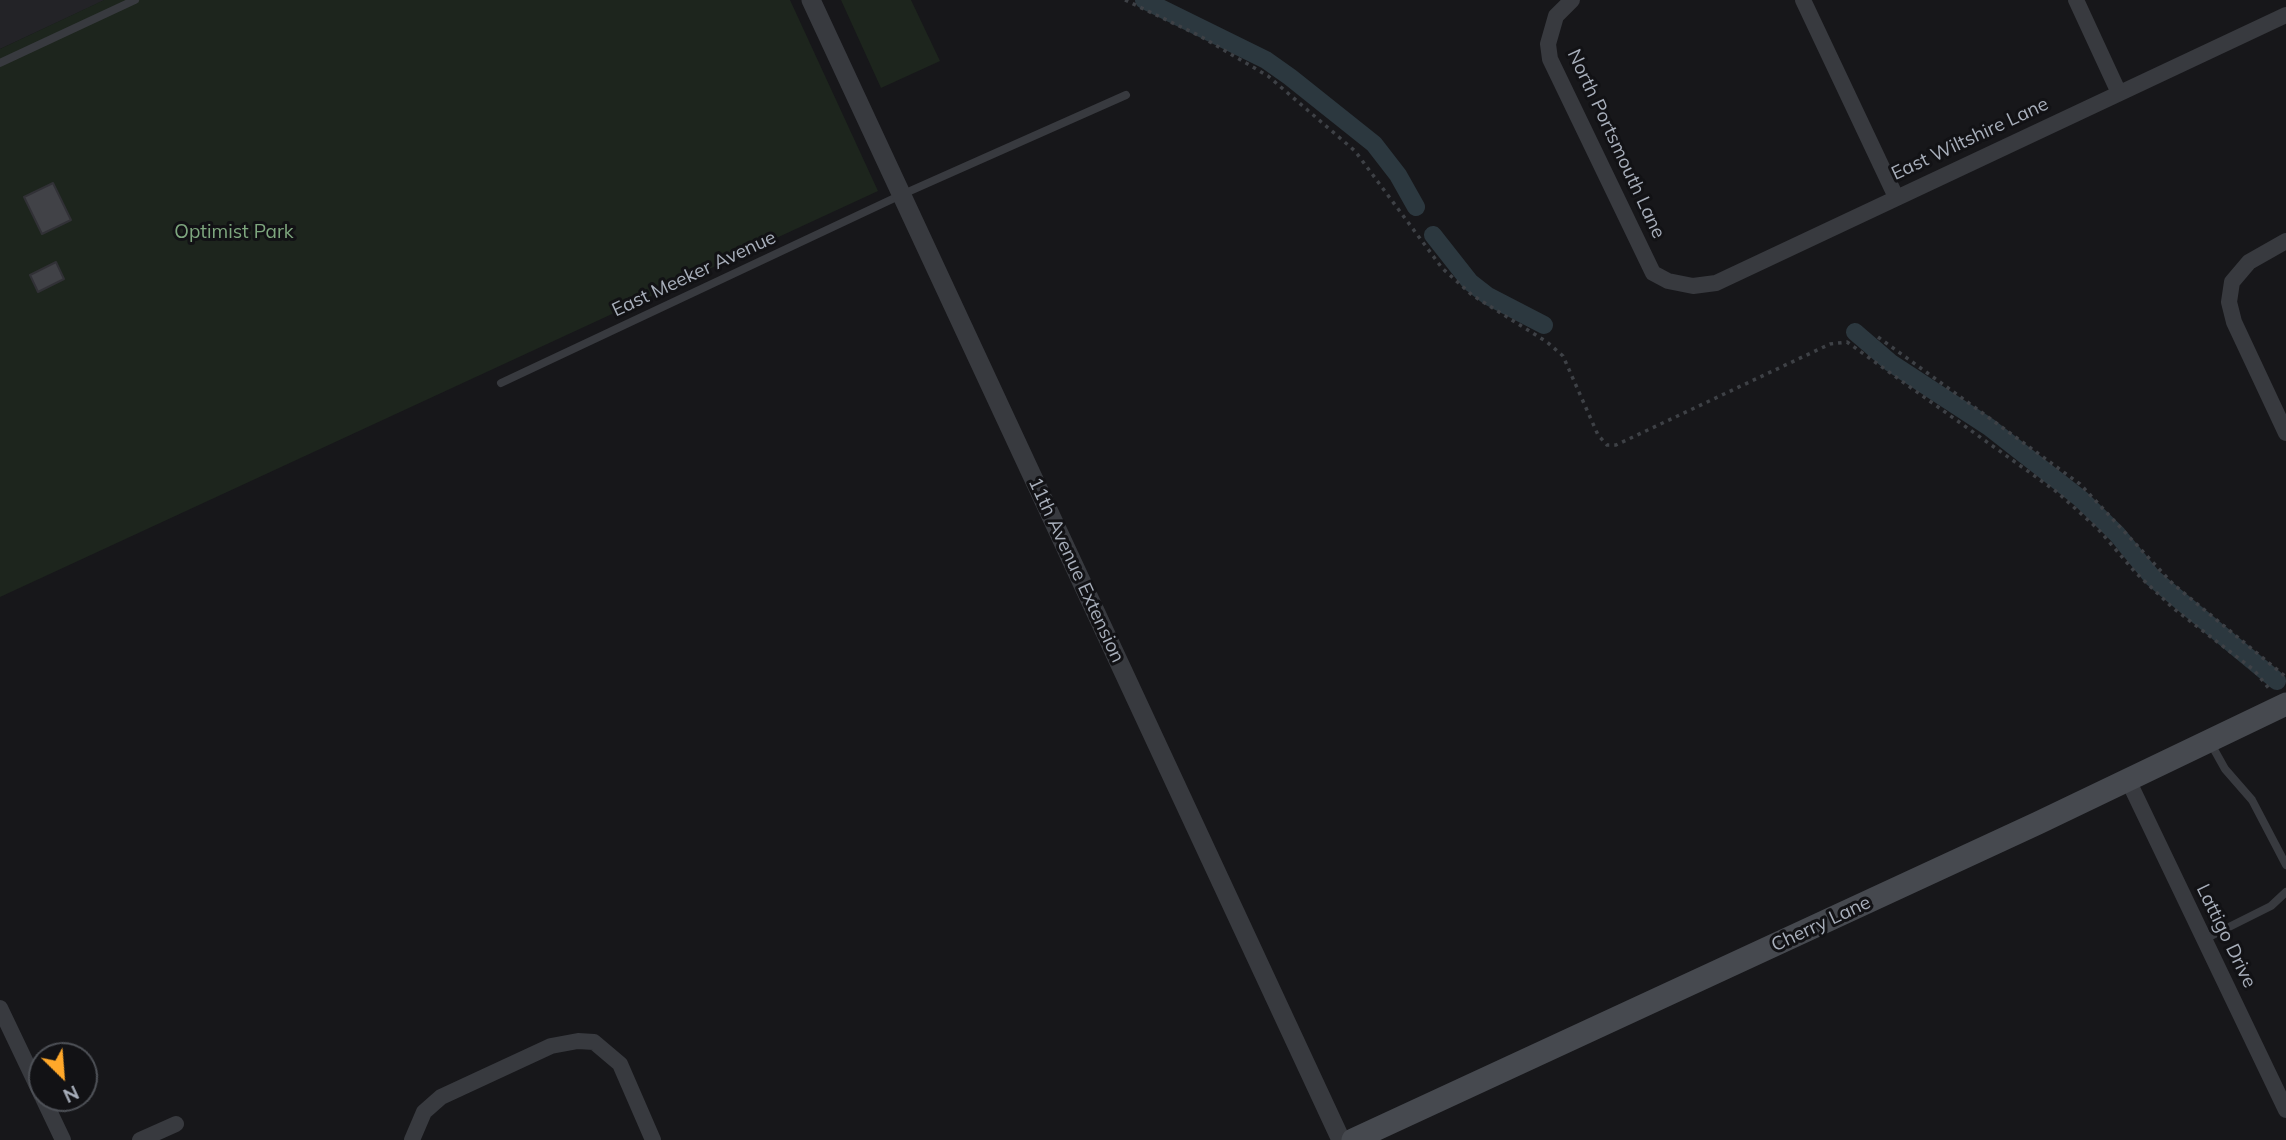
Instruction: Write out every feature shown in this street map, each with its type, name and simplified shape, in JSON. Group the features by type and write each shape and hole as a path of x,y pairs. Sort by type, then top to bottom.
{"main road":[{"name":"Cherry Lane","path":"1353,1140 2285,705"}],"street":[{"name":"11th Avenue Extension","path":"811,0 1341,1140"},
{"name":"North Portsmouth Lane","path":"1572,0 1556,16 1548,44 1550,59 1653,272 1668,281"},
{"path":"1803,0 1896,197"},
{"path":"2076,0 2119,93"},
{"name":"East Wiltshire Lane","path":"1668,281 1693,286 1716,282 2286,15"},
{"path":"2286,241 2249,262 2232,282 2229,302 2234,322 2286,433"},
{"name":"Lattigo Drive","path":"2128,780 2286,1110"},
{"path":"0,1008 28,1067"},
{"path":"412,1140 424,1112 442,1097 551,1046 578,1041 594,1042 620,1064 653,1140"},
{"path":"49,1112 63,1140"},
{"path":"140,1140 176,1124"}],"lane":[{"path":"0,63 135,0"},
{"name":"East Meeker Avenue","path":"502,383 901,195 1125,95"},
{"path":"2209,741 2225,769 2252,800 2286,865"},
{"path":"2204,939 2271,906 2286,892"}],"path":[{"path":"1125,0 1200,36 1268,76 1355,151 1442,268 1472,295 1546,342 1563,356 1598,435 1607,445 1616,445 1830,344 1847,342 2057,492 2098,529 2136,572 2173,607 2253,670 2285,705"},
{"path":"1878,337 2080,484 2173,584 2286,677"}],"shaded area":[{"path":"0,0 105,0 0,49"}],"green space":[{"name":"Optimist Park","path":"104,0 790,0 878,191 0,597 0,49"},
{"path":"841,0 911,0 940,61 881,88"}],"building":[{"path":"53,183 71,220 42,234 24,197"},
{"path":"56,262 64,279 38,292 30,275"}],"waterway":[{"path":"1144,0 1266,60 1290,77 1374,144 1398,175 1416,207"},
{"path":"1433,235 1470,282 1488,296 1544,325"},
{"path":"1855,332 1891,363 1989,427 2081,499 2117,534 2153,578 2277,681"}]}
